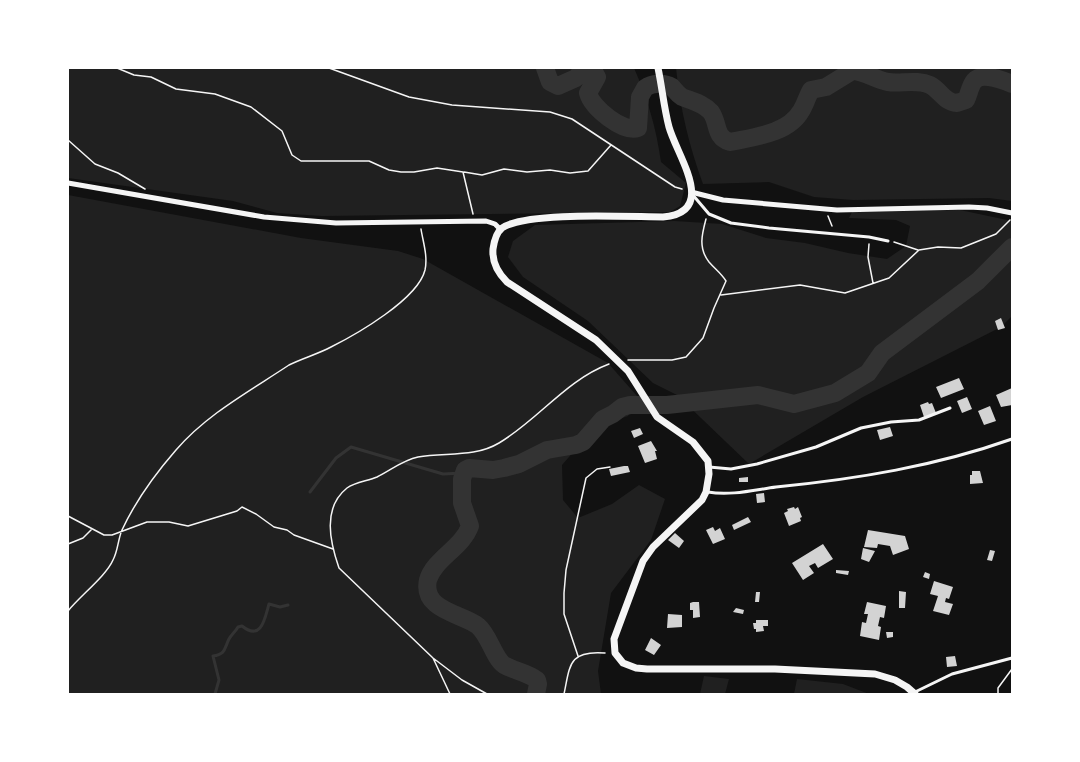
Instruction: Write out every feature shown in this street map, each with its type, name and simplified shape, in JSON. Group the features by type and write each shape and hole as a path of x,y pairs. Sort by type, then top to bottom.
{"street":[{"path":"658,68 669,129 692,185 688,206 681,214 676,216 536,218 514,222 501,229 495,238 493,252 495,265 501,276 520,292 596,340 619,360 652,411 661,421 693,442 704,454 709,466 706,492 702,500 653,547 643,561 614,639 615,654 623,663 636,668 663,670 775,669 875,674 895,680 914,694"},
{"path":"68,183 264,217 336,223 474,221 491,222 501,229"},
{"path":"691,192 723,200 826,210 969,207 987,208 1012,215"}],"lane":[{"path":"691,192 707,212 731,223 869,237 888,241"},
{"path":"709,466 731,469 757,464 816,447 861,428 891,422 919,420 950,408"},
{"path":"706,492 828,483 956,458 1012,439"},
{"path":"914,694 952,674 1012,658"}],"path":[{"path":"117,68 134,75 151,77 176,89 215,94 251,107 282,131 292,155 301,161 369,161 389,170 401,172 437,168 482,175 504,169 570,173 588,171 612,145"},
{"path":"328,68 409,98 462,106 550,112 572,119 675,187 691,192"},
{"path":"68,140 95,164 144,187 158,199"},
{"path":"463,172 474,221"},
{"path":"826,210 836,235"},
{"path":"487,694 462,680 433,658 351,582 339,568 333,549 329,518 336,501 348,487 377,477 408,460 419,457 464,454 496,445 591,371 619,360 672,360 686,357 703,338 726,281 721,272 709,262 700,243 707,212"},
{"path":"888,241 919,250 938,247 961,248 996,234 1012,215"},
{"path":"68,611 82,594 105,573 113,560 122,530 141,497 174,452 198,426 289,365 330,348 390,313 403,301 425,272 427,259 422,222"},
{"path":"869,237 868,257 873,284"},
{"path":"721,295 800,285 844,293 889,278 919,250"},
{"path":"578,656 564,614 566,570 586,478 597,469 610,466"},
{"path":"68,516 104,535 112,535 147,522 169,522 188,526 237,511 242,507 273,527 287,530 294,535 333,549"},
{"path":"68,544 83,538 91,529"},
{"path":"564,694 569,665 578,656 600,652"},
{"path":"433,658 450,694"},
{"path":"998,694 998,688 1012,669"}],"shaded area":[{"path":"68,68 634,68 651,114 661,162 686,183 680,206 670,212 322,216 277,213 233,201 68,178"},
{"path":"676,68 1012,68 1012,201 989,198 853,200 814,197 769,182 703,184 686,127"},
{"path":"68,195 301,238 398,251 423,259 608,363 637,396 628,416 595,427 562,465 563,500 578,518 612,504 639,485 665,499 651,540 611,593 598,671 601,694 68,694"},
{"path":"960,210 1012,221 1012,316 1001,327 863,397 749,464 677,395 653,383 588,321 523,277 508,257 513,241 535,225 674,221 722,224 766,238 887,259 906,246 910,226 896,220 849,218 852,212"},
{"path":"704,676 729,679 725,694 700,694"},
{"path":"797,679 843,684 869,694 794,694"}],"building":[{"path":"1001,318 1005,328 998,330 995,321"},
{"path":"959,378 964,389 941,398 936,387"},
{"path":"1012,388 1012,405 1001,407 996,395"},
{"path":"967,397 972,409 962,413 957,401"},
{"path":"932,403 936,413 924,417 920,405"},
{"path":"990,406 996,421 984,425 978,411"},
{"path":"890,427 893,436 880,440 877,430"},
{"path":"640,428 643,434 634,438 631,431"},
{"path":"651,441 657,451 655,451 657,459 645,463 638,446"},
{"path":"628,466 630,472 611,476 609,469"},
{"path":"972,471 980,471 983,483 970,484"},
{"path":"748,477 748,482 739,482 739,478"},
{"path":"764,493 765,502 757,503 756,494"},
{"path":"794,507 795,509 798,507 802,517 801,521 789,526 784,513 788,511 787,509"},
{"path":"748,517 751,522 734,530 732,525"},
{"path":"713,527 715,531 720,528 725,539 713,544 706,530"},
{"path":"868,530 905,536 909,549 893,555 890,546 878,544 877,548 864,547"},
{"path":"675,533 684,541 679,548 668,540"},
{"path":"823,544 833,559 818,568 815,563 809,566 814,573 803,580 792,563"},
{"path":"863,548 875,551 869,562 861,559"},
{"path":"990,550 995,551 992,561 987,560"},
{"path":"836,570 849,571 848,575 836,573"},
{"path":"925,572 930,574 929,579 923,577"},
{"path":"934,581 953,587 949,599 946,598 945,602 953,604 949,615 933,611 938,596 930,594"},
{"path":"899,591 906,592 905,608 899,608"},
{"path":"756,592 760,592 759,602 755,602"},
{"path":"699,602 700,617 693,618 690,603"},
{"path":"867,602 886,606 884,618 880,617 878,626 881,627 879,640 860,636 862,622 866,623 868,614 864,614"},
{"path":"736,608 744,610 743,614 733,612"},
{"path":"668,614 682,615 682,627 667,628"},
{"path":"756,620 768,620 768,626 763,626 764,631 756,632 753,623 756,623"},
{"path":"886,632 893,632 893,637 887,638"},
{"path":"651,638 661,645 654,655 645,650"},
{"path":"955,656 957,666 947,667 946,657"}],"waterway":[{"path":"545,68 550,82 558,86 576,78 584,68"},
{"path":"592,68 597,77 588,93 591,99 595,106 609,118 624,127 638,128 640,97 645,88 655,84 665,84 672,87 682,97 708,109 721,137 730,142 759,136 788,125 801,111 811,90 826,87 852,71 888,82 925,83 934,87 949,101 957,103 966,100 974,81 978,78 993,78 1012,84"},
{"path":"536,694 537,680 500,662 482,630 472,622 437,605 431,599 428,590 431,573 461,541 470,526 462,503 462,479 465,470 504,468 519,464 547,450 576,445 583,442 603,419 622,407 630,405 667,405 758,395 794,404 835,393 868,373 882,353 978,281 1012,247"},
{"path":"310,492 336,458 351,447 443,474 463,473"},
{"path":"215,694 219,680 213,656 222,652 238,627 242,626 254,631 262,626 269,604 280,607 288,605"}]}
